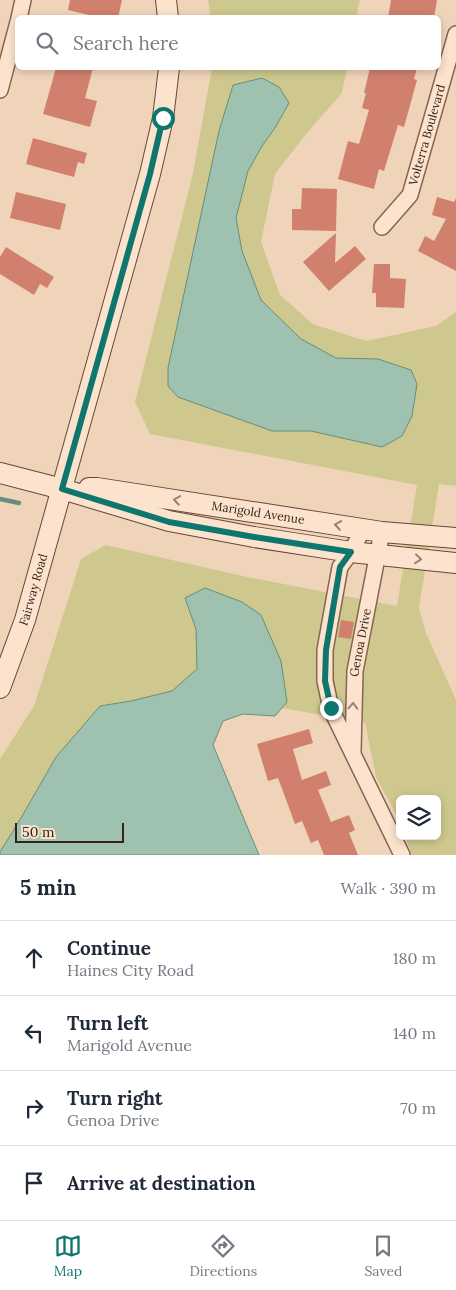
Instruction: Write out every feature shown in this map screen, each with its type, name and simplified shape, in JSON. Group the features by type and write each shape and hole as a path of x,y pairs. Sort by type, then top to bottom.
{"main road":[{"path":"166,0 168,15"},
{"name":"Fairway Road","path":"0,688 25,620 154,157 163,118 169,70"},
{"name":"Marigold Avenue","path":"0,473 62,489 169,522 351,552 456,563"},
{"name":"Marigold Avenue","path":"62,489 97,488 373,530 456,538"}],"street":[{"path":"20,15 23,0"},
{"path":"0,90 15,33"},
{"name":"Volterra Boulevard","path":"382,227 410,195 456,34"},
{"name":"Genoa Drive","path":"373,530 351,552 340,567 326,650 325,681 331,708 402,855"},
{"name":"Genoa Drive","path":"353,755 355,671 378,555 373,530"}],"shaded area":[{"path":"208,0 360,0 356,15 210,15"},
{"path":"212,70 347,70 342,93 275,174 261,242 280,295 313,324 366,341 436,326 456,312 456,486 439,484 419,608 426,633 456,700 456,855 412,855 406,840 441,840 441,795 396,795 396,814 376,777 365,723 266,705 226,707 0,855 0,759 34,706 81,559 106,545 247,577 397,606 417,485 150,434 135,402 193,173"},
{"path":"262,78 279,87 289,103 248,171 236,218 242,251 261,300 301,339 336,358 378,359 411,370 417,384 412,416 402,436 382,447 311,431 272,431 178,397 168,386 168,368 219,131 233,85"},
{"path":"205,588 242,602 261,615 281,661 287,702 275,716 243,714 223,721 213,745 259,855 0,855 56,757 100,706 172,691 197,669 196,629 185,598"}],"building":[{"path":"70,0 122,0 119,15 89,15 68,10"},
{"path":"391,0 437,0 434,15 388,15"},
{"path":"55,70 92,70 85,98 97,101 90,127 43,114"},
{"path":"370,70 416,70 414,79 417,80 404,127 398,125 384,171 379,169 374,189 338,179 348,141 359,144 369,110 362,108 366,93 364,93"},
{"path":"33,138 87,153 84,164 78,162 74,177 26,164"},
{"path":"302,188 337,189 336,231 292,230 292,209 301,209"},
{"path":"16,192 66,204 60,230 10,218"},
{"path":"437,197 454,202 456,198 456,271 418,251 425,236 434,241 446,219 432,215"},
{"path":"336,233 335,263 355,246 366,259 329,291 303,262"},
{"path":"6,247 54,277 47,288 40,284 34,295 0,274 0,257"},
{"path":"374,264 390,264 390,278 406,279 404,308 376,307 376,293 372,293"},
{"path":"341,620 354,622 351,639 338,637"},
{"path":"309,729 313,743 293,749 302,780 326,771 331,785 318,790 331,822 349,815 355,830 349,833 358,855 324,855 318,840 311,843 302,821 295,824 278,778 268,781 257,744"}],"waterway":[{"path":"0,499 19,503"}],"route":[{"path":"163,118 150,174 62,489 169,522 351,552 340,567 326,650 325,681 331,708"}]}
